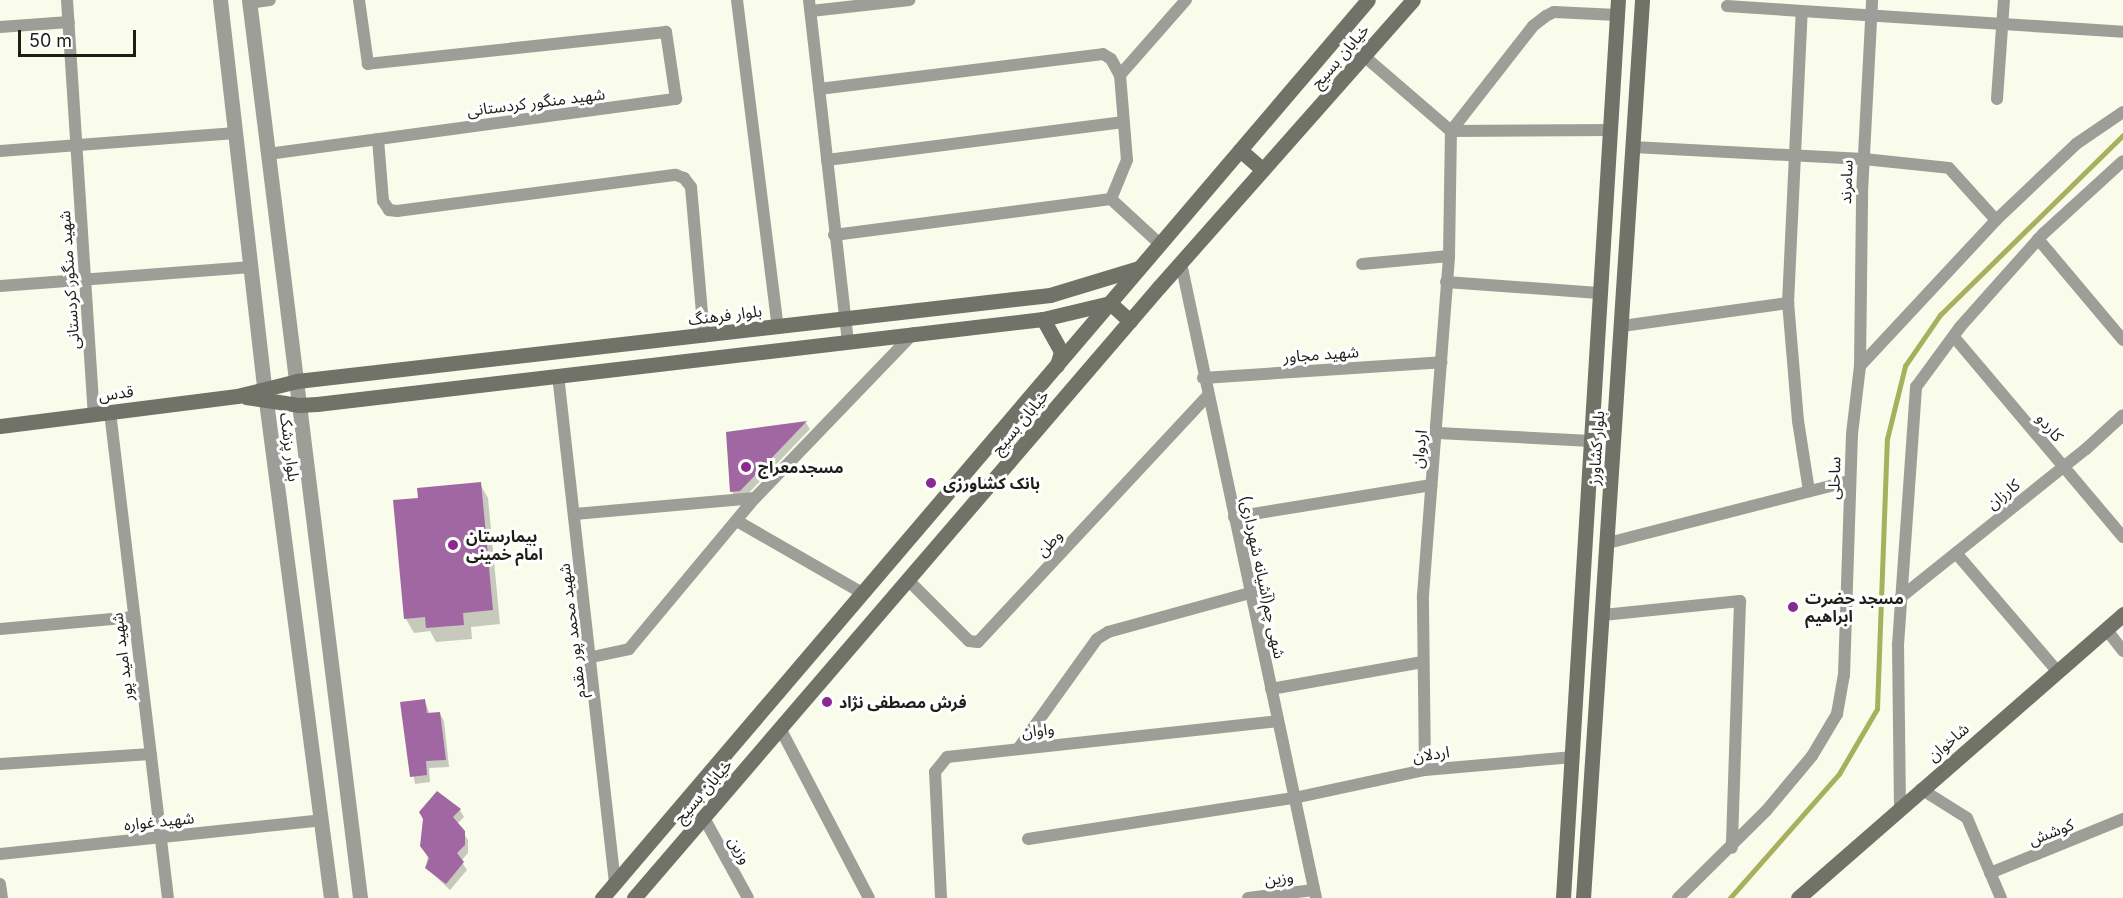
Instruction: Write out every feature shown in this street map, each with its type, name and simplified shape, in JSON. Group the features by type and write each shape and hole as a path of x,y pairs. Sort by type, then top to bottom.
{"main road":[{"name":"خیابان بسیج","path":"602,898 1368,0"},
{"name":"خیابان بسیج","path":"634,898 646,892 704,818 780,728 909,581 1130,321 1413,0"},
{"name":"بلوار کشاورز","path":"1583,898 1642,0"},
{"name":"بلوار کشاورز","path":"1563,898 1618,8"},
{"path":"1240,150 1263,170"},
{"name":"بلوار فرهنگ","path":"266,395 297,381 312,379 1050,295 1139,268"},
{"path":"1050,295 1048,318 1061,352 1057,365"},
{"path":"266,395 299,405 317,404 1048,318 1110,303 1130,321"},
{"name":"قدس","path":"0,426 237,396 266,395"},
{"name":"شاخوان","path":"1798,898 2123,614"}],"street":[{"name":"شهید منگور کردستانی","path":"67,0 94,414"},
{"name":"بلوار پزشک","path":"220,0 266,395 331,898"},
{"path":"249,1 270,0"},
{"name":"شهید منگور کردستانی","path":"268,154 669,102 676,99 678,92 666,32 368,64 359,0"},
{"path":"737,0 778,327"},
{"path":"848,341 834,235 810,6 909,0"},
{"path":"1120,75 1186,0"},
{"name":"سامرند","path":"1860,366 1864,159 1872,0"},
{"path":"1997,99 2004,0"},
{"name":"بلوار پزشک","path":"249,1 360,898"},
{"path":"1727,6 1871,18 2123,32"},
{"path":"1451,131 1533,26 1546,16 1554,12 1618,8"},
{"path":"1802,11 1788,303 1798,421 1809,491"},
{"path":"0,27 69,22"},
{"path":"819,89 1090,54 1111,59 1120,75 1127,160 1111,199"},
{"path":"1364,56 1451,131 1611,130"},
{"path":"1860,366 1996,220 2076,144 2123,112"},
{"path":"827,160 1124,122"},
{"name":"اردوان","path":"1425,770 1423,595 1431,485 1438,433 1449,256 1451,131"},
{"path":"0,151 235,133"},
{"path":"378,139 383,201 389,210 397,212 676,176 684,178 692,187 704,336"},
{"path":"1633,147 1864,159 1949,168 1996,220"},
{"path":"1900,808 1901,597 1916,387 1954,337 2038,239 2123,161"},
{"path":"834,235 1111,199 1160,244"},
{"path":"2038,239 2123,340"},
{"path":"1362,264 1449,256"},
{"name":"شهی چم(آشیانه شهرداری)","path":"1181,263 1203,378 1315,894"},
{"path":"0,286 251,267"},
{"path":"1446,282 1599,293"},
{"path":"1622,326 1788,303"},
{"path":"592,657 629,649 755,498 914,333"},
{"name":"کاردو","path":"1954,337 2123,537"},
{"name":"شهید مجاور","path":"1203,378 1441,362"},
{"name":"ساحلی","path":"1678,898 1731,848 1812,756 1837,714 1844,675 1850,481 1860,366"},
{"name":"شهید محمد پور مقدم","path":"558,375 592,657 615,883"},
{"name":"وطن","path":"909,581 969,641 978,642 1208,396"},
{"name":"شهید امید پور","path":"110,412 168,898"},
{"name":"کارزان","path":"1901,597 2063,468 2123,415"},
{"path":"1438,433 1591,441"},
{"path":"1608,543 1850,481"},
{"path":"1234,518 1431,485"},
{"path":"575,514 755,498"},
{"path":"737,521 862,593"},
{"path":"1956,553 2057,671"},
{"path":"1018,749 1097,639 1108,632 1250,592"},
{"path":"1603,615 1740,602 1731,848"},
{"path":"0,628 134,617"},
{"path":"2106,629 2123,651"},
{"path":"1271,689 1423,662"},
{"name":"واوان","path":"941,898 935,772 938,763 947,757 1278,721"},
{"path":"780,728 869,898"},
{"path":"0,764 151,754"},
{"name":"اردلان","path":"1028,838 1294,798 1425,770 1573,757"},
{"path":"1921,789 1967,818 2001,898"},
{"name":"وزین","path":"704,818 748,898"},
{"name":"کوشش","path":"1990,873 2123,819"},
{"name":"شهید غواره","path":"0,854 321,820"},
{"path":"0,884 2,898"},
{"name":"وزین","path":"1248,898 1315,894"}],"building":[{"name":"مسجدمعراج","path":"807,421 740,491 730,492 726,432"},
{"path":"481,482 493,610 463,613 464,625 426,628 425,617 404,619 393,500 418,498 417,488"},
{"path":"425,699 427,713 440,712 446,760 426,761 427,775 410,777 400,702"},
{"path":"437,791 461,809 453,817 465,831 465,845 457,853 464,862 446,884 425,868 429,858 420,846 423,819 419,812"}],"waterway":[{"path":"1730,898 1839,774 1877,709 1887,439 1905,366 1940,315 2123,135"}],"place":[{"name":"مسجدمعراج","path":"746,467"},
{"name":"بانک کشاورزی","path":"931,483"},
{"name":"بیمارستان امام خمینی","path":"453,545"},
{"name":"مسجد حضرت ابراهیم","path":"1793,607"},
{"name":"فرش مصطفی نژاد","path":"827,702"}]}
